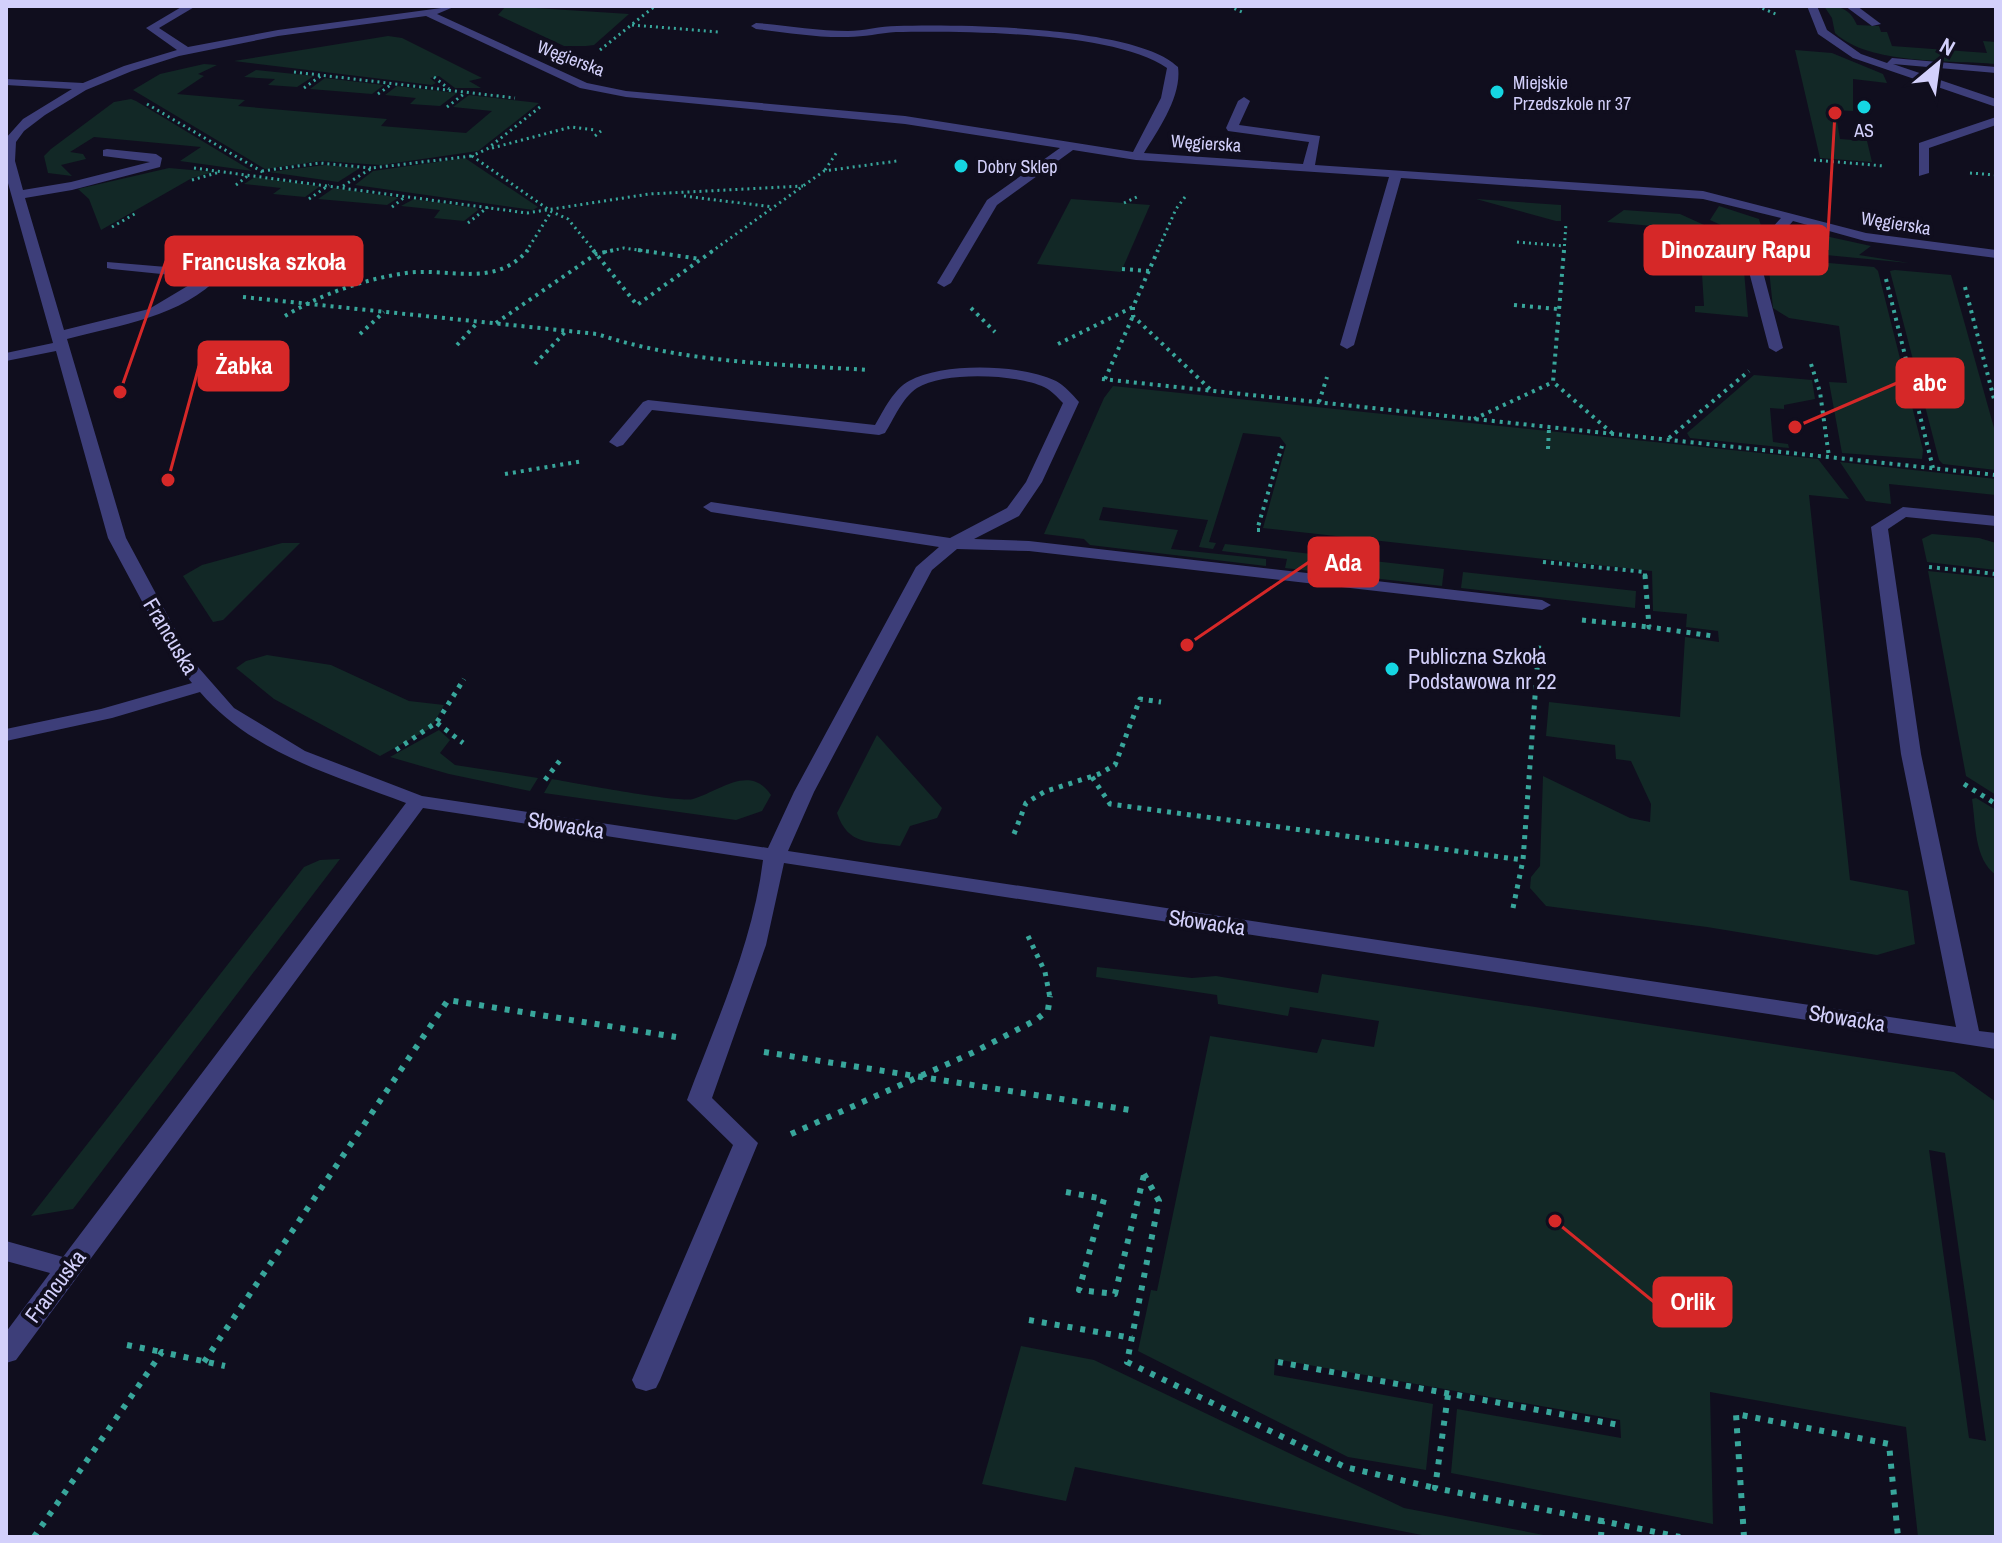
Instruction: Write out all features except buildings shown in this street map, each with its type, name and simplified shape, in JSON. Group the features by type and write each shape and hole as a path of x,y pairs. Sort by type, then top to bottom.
{"street":[{"path":"186,51 151,28 191,6"},
{"name":"Francuska","path":"6,1352 418,801 298,755 227,712 201,686 183,661 117,538 18,195 8,149 11,140 29,120 82,86 135,65 186,51 427,13 451,6"},
{"path":"1812,6 1822,32 1835,44 1864,59 1996,103"},
{"path":"1850,6 1876,24"},
{"name":"Węgierska","path":"427,13 559,75 598,89 626,94 905,120 1136,156 1703,195 1865,237 1996,254"},
{"path":"756,26 848,34 896,29 971,31 1089,40 1134,47 1164,59 1172,67 1173,80 1148,138 1136,156"},
{"path":"1864,59 1996,70"},
{"path":"6,82 82,86"},
{"path":"1244,101 1232,128 1316,139 1308,168"},
{"path":"1923,173 1923,146 1996,121"},
{"path":"944,283 992,203 1071,146"},
{"path":"18,195 72,186 156,164 156,158 107,153"},
{"path":"1347,345 1396,175"},
{"path":"1776,348 1755,268 1760,249 1790,216"},
{"path":"6,357 154,312 214,275 112,265"},
{"path":"617,442 648,405 879,430 911,385 935,375 971,372 1013,376 1051,385 1071,402 1034,482 1013,512 953,544 925,567 804,792 774,858 755,945 699,1100 746,1143 646,1380"},
{"path":"711,507 953,544 1029,546 1541,610"},
{"path":"1969,1036 1911,754 1879,527 1903,512 1996,521"},
{"path":"6,735 105,714 201,686"},
{"name":"Słowacka","path":"418,801 774,858 1996,1041"},
{"path":"6,1251 68,1268"}],"path":[{"path":"596,53 655,6"},
{"path":"1229,6 1242,12"},
{"path":"1757,6 1784,18"},
{"path":"632,25 721,32 756,26"},
{"path":"304,88 322,75"},
{"path":"434,77 452,91"},
{"path":"378,94 393,84"},
{"path":"447,107 466,92"},
{"path":"139,100 270,176"},
{"path":"487,149 547,101"},
{"path":"261,172 320,163 372,168 472,156 487,149 571,127 601,131 595,136"},
{"path":"472,156 552,212 568,219 637,305 824,171 902,160"},
{"path":"1814,160 1870,164"},
{"path":"156,164 270,176 527,213 668,194 804,186"},
{"path":"341,187 372,168"},
{"path":"236,185 250,174"},
{"path":"1979,174 1996,175"},
{"path":"309,199 329,185"},
{"path":"1105,379 1176,209 1190,188"},
{"path":"668,194 774,207"},
{"path":"392,207 406,196"},
{"path":"468,223 488,207"},
{"path":"285,316 302,303 405,273 477,275 502,270 534,243 552,212"},
{"path":"1553,382 1566,214"},
{"path":"1517,242 1564,246"},
{"path":"496,323 596,254 624,248 702,260"},
{"path":"1122,269 1149,271"},
{"path":"1886,279 1933,468"},
{"path":"944,283 1005,341"},
{"path":"1965,283 1994,399"},
{"path":"229,296 567,330 726,361 796,368 876,369"},
{"path":"1514,305 1558,309"},
{"path":"1053,347 1133,307"},
{"path":"360,334 384,312"},
{"path":"1133,316 1213,391"},
{"path":"457,345 479,322"},
{"path":"535,364 567,330"},
{"path":"1669,438 1776,348"},
{"path":"1090,377 1996,475"},
{"path":"1472,419 1553,382"},
{"path":"1553,382 1614,435"},
{"path":"1820,392 1829,457"},
{"path":"1548,449 1549,428"},
{"path":"505,474 607,457 630,447 617,442"},
{"path":"1273,532 1257,530 1282,446"},
{"path":"1534,561 1645,572 1649,627"},
{"path":"1918,566 1996,574"},
{"path":"1513,908 1523,860 1541,610 1713,636"},
{"path":"393,752 430,732 464,679"},
{"path":"1014,834 1026,803 1044,792 1092,777 1115,765 1140,699 1161,702"},
{"path":"437,723 463,743"},
{"path":"546,778 561,759"},
{"path":"1092,777 1110,804 1523,860"},
{"path":"746,1143 788,1135 1010,1036 1047,1014 1051,1004 1041,959 1026,934"},
{"path":"204,1362 448,1000 1130,1110"},
{"path":"1066,1192 1104,1199 1079,1290 1115,1294 1144,1174 1159,1201 1127,1362 1345,1467 1680,1537"},
{"path":"1029,1320 1132,1338"},
{"path":"127,1345 225,1366"},
{"path":"34,1537 162,1352"},
{"path":"1278,1362 1619,1425"},
{"path":"1435,1488 1448,1395"},
{"path":"1744,1537 1736,1414 1889,1444 1898,1537"},
{"path":"1601,1537 1602,1521"}],"green space":[{"path":"506,6 629,14 594,45 564,46 498,15"},
{"path":"1824,6 1844,10 1857,25 1879,26 1881,32 1887,32 1892,46 1987,53 1983,41 1996,42 1996,64 1911,59 1868,51 1835,33 1832,18"},
{"path":"388,36 402,38 482,78 469,81 481,88 455,88 439,76 430,78 436,83 432,85 234,61"},
{"path":"1795,50 1832,53 1883,74 1887,83 1853,79 1853,111 1835,110 1840,139 1867,141 1872,162 1820,158"},
{"path":"204,64 217,65 198,74 204,76 177,94 245,100 238,106 387,119 381,126 466,133 492,111 453,107 469,95 539,103 478,151 381,165 321,161 265,169 133,90 160,74"},
{"path":"256,70 314,76 297,87 268,85 275,79 244,77"},
{"path":"325,78 384,85 372,94 310,89"},
{"path":"397,86 457,93 440,106 410,104 416,98 385,95"},
{"path":"131,99 252,171 180,161 201,147 94,137 70,152 83,154 86,159 61,165 72,176 48,173 44,156 51,149 114,102"},
{"path":"465,158 538,207 533,210 355,185 373,171"},
{"path":"325,165 360,168 338,182 269,172"},
{"path":"169,168 214,172 192,178 101,230 89,199 78,189"},
{"path":"255,177 319,187 305,197 273,194 281,188 244,184"},
{"path":"334,188 398,198 387,205 318,199"},
{"path":"414,199 478,210 464,221 434,218 440,210 401,206"},
{"path":"1071,199 1150,205 1121,272 1037,264"},
{"path":"1476,199 1561,205 1561,221 1556,221"},
{"path":"1719,206 1759,219 1761,226 1751,239 1710,220"},
{"path":"1624,210 1680,214 1746,244 1742,259 1710,256 1708,231 1667,227 1666,232 1653,230 1653,226 1607,222"},
{"path":"1807,232 1871,246 1859,255 1909,263 1774,250 1783,238"},
{"path":"1768,260 1874,267 1878,271 1923,450 1922,459 1842,453 1829,382 1847,383 1839,326 1789,318 1773,308"},
{"path":"1694,267 1744,271 1748,317 1695,312 1695,306 1704,306 1702,274 1694,273"},
{"path":"1890,271 1951,275 1996,435 1996,470 1943,464 1939,460"},
{"path":"1754,375 1812,380 1815,399 1784,405 1784,409 1770,408 1773,442 1788,444 1789,448 1690,438 1687,433"},
{"path":"1113,386 1818,459 1849,499 1809,495 1850,880 1908,891 1915,944 1877,955 1707,927 1546,906 1530,888 1531,877 1540,866 1543,776 1630,818 1650,822 1651,804 1631,761 1616,759 1615,745 1546,736 1549,702 1680,717 1685,637 1719,642 1718,631 1686,627 1687,614 1653,611 1652,571 1263,528 1286,445 1280,437 1243,433 1209,542 1216,543 1213,549 1199,547 1208,520 1103,507 1099,520 1178,530 1171,549 1266,559 1266,566 1090,545 1084,539 1044,534 1104,398"},
{"path":"1840,462 1996,479 1996,495 1889,484 1891,504 1866,501"},
{"path":"1932,534 1979,538 1996,543 1996,570 1927,562 1922,539"},
{"path":"282,543 300,543 223,620 213,622 183,576 202,565"},
{"path":"1225,544 1444,569 1442,586 1285,568 1287,559 1222,551"},
{"path":"1928,571 1996,578 1996,795 1966,776"},
{"path":"1463,572 1636,591 1635,608 1461,588"},
{"path":"267,655 331,665 409,701 444,705 431,728 380,756 274,699 236,668 246,661"},
{"path":"439,730 450,740 440,753 455,765 538,778 530,791 449,774 390,757"},
{"path":"877,735 942,808 937,818 910,826 900,846 854,837 837,813"},
{"path":"552,779 684,799 693,799 744,780 763,786 771,795 762,811 736,820 544,793"},
{"path":"1976,798 1996,810 1996,875 1980,851 1972,799"},
{"path":"340,859 73,1209 31,1216 304,867 320,860"},
{"path":"1097,967 1192,978 1216,976 1318,993 1322,974 1954,1072 1996,1102 1996,1537 1918,1537 1906,1427 1710,1392 1713,1524 1451,1473 1457,1409 1621,1438 1620,1420 1275,1359 1274,1375 1433,1404 1426,1470 1348,1457 1138,1351 1151,1290 1157,1291 1210,1036 1317,1053 1322,1039 1374,1047 1379,1021 1290,1007 1288,1016 1218,1004 1217,995 1096,977","holes":["1929,1150 1945,1153 1986,1441 1969,1438"]},
{"path":"1021,1346 1094,1360 1404,1508 1554,1537 1432,1537 1075,1467 1066,1501 982,1484"}],"place":[{"name":"Miejskie Przedszkole nr 37","path":"1497,92"},
{"name":"AS","path":"1864,107"},
{"name":"Dinozaury Rapu","path":"1835,113"},
{"name":"Dobry Sklep","path":"961,166"},
{"name":"Francuska szkoła","path":"120,392"},
{"name":"abc","path":"1795,427"},
{"name":"Żabka","path":"168,480"},
{"name":"Ada","path":"1187,645"},
{"name":"Publiczna Szkoła Podstawowa nr 22","path":"1392,669"},
{"name":"Orlik","path":"1555,1221"}]}
